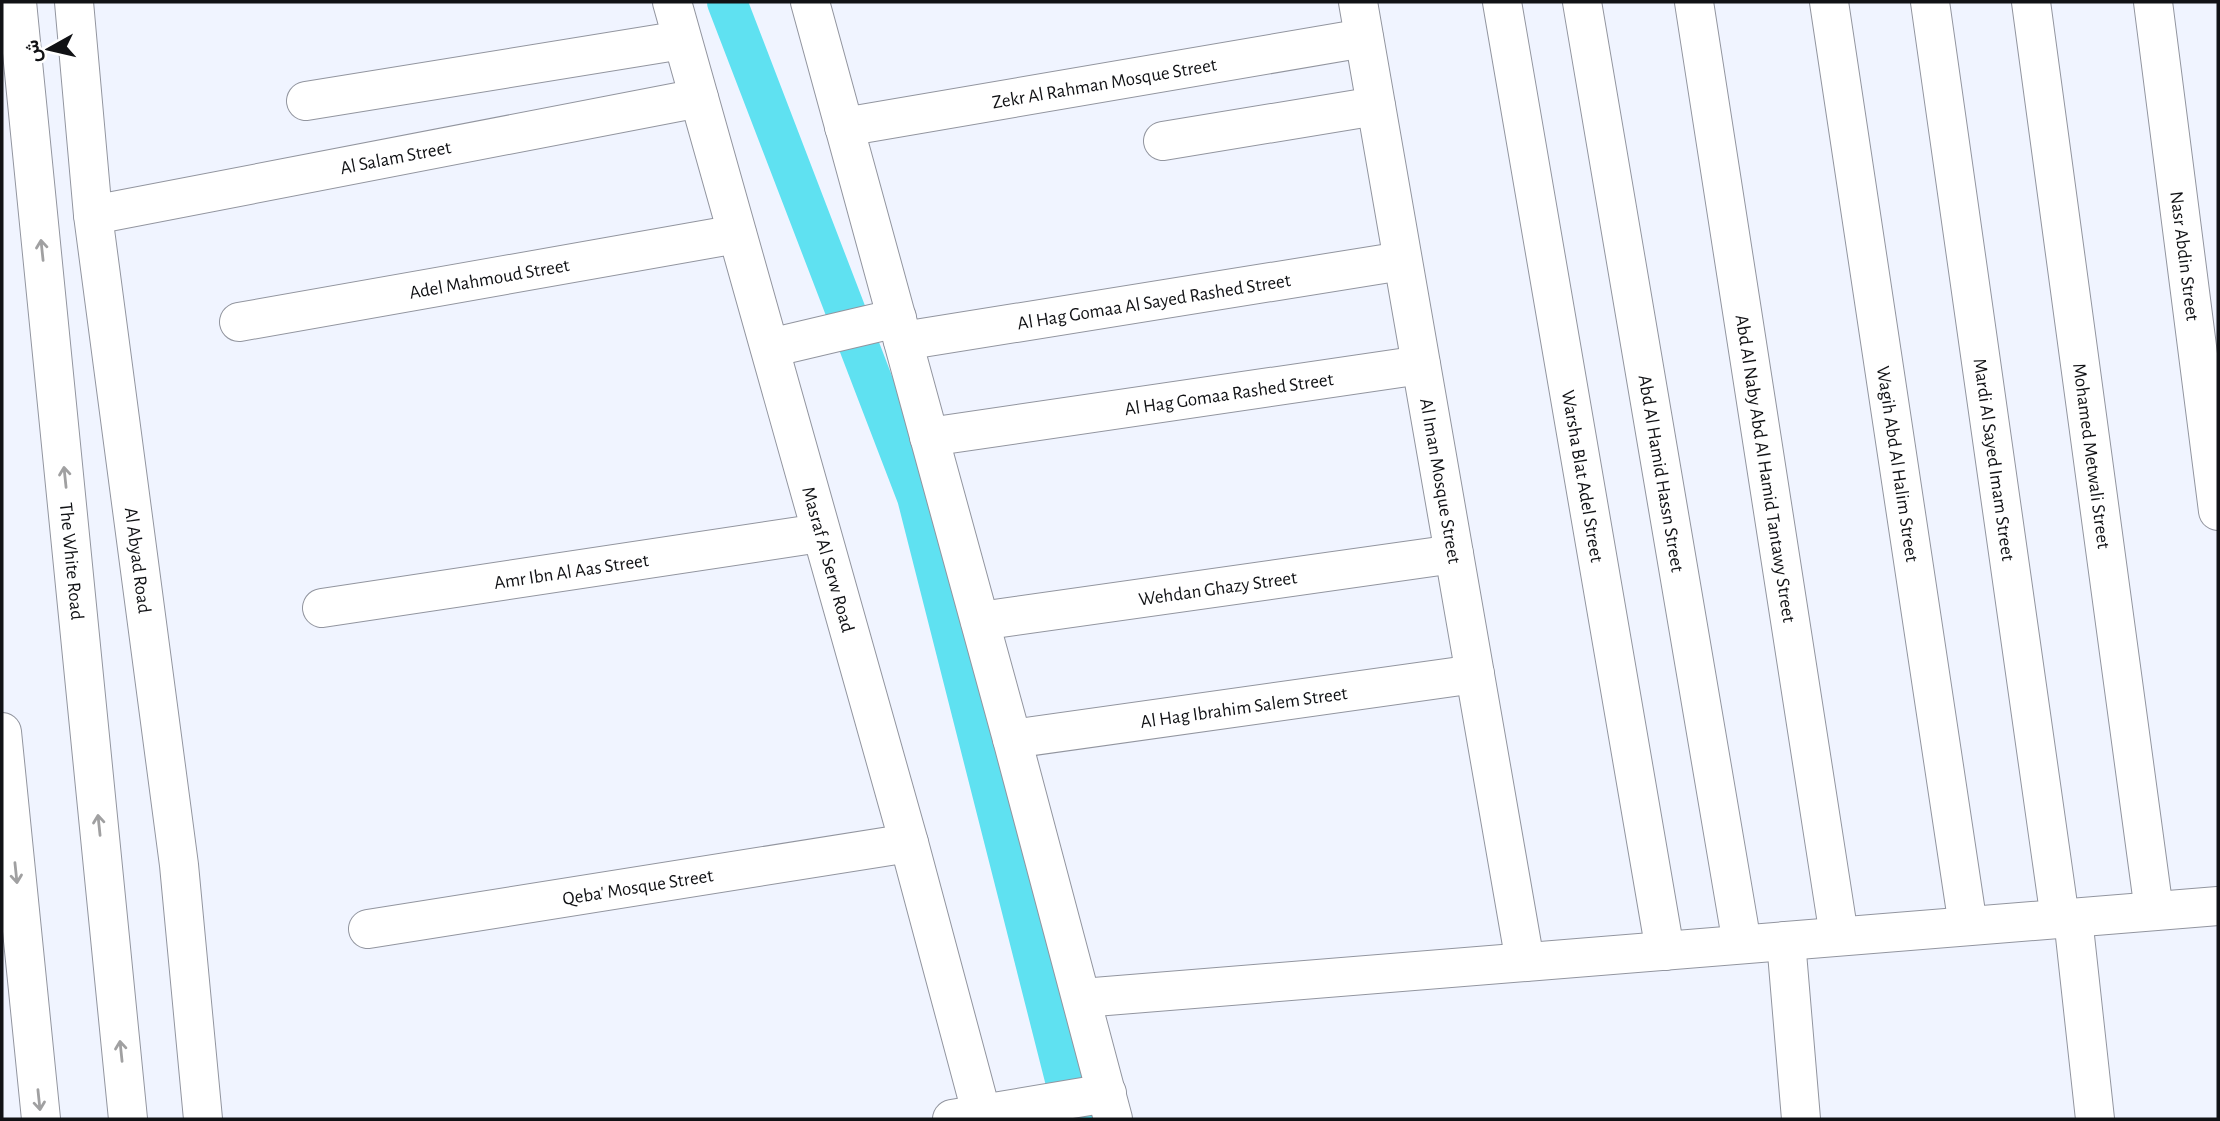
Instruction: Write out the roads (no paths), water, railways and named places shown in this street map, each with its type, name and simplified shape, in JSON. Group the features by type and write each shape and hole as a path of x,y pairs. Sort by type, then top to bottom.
{"street":[{"name":"The White Road","path":"18,2 128,1119"},
{"name":"Al Abyad Road","path":"74,2 93,215 179,865 203,1119"},
{"name":"Masraf Al Serw Road","path":"672,2 909,843 972,1118"},
{"path":"810,2 1110,1106 972,1118"},
{"name":"Warsha Blat Adel Street","path":"1502,2 1665,951"},
{"name":"Abd Al Hamid Hassn Street","path":"1581,2 1742,944"},
{"name":"Abd Al Naby Abd Al Hamid Tantawy Street","path":"1694,2 1839,936"},
{"name":"Wagih Abd Al Halim Street","path":"1829,2 1968,926"},
{"name":"Mardi Al Sayed Imam Street","path":"1930,2 2095,1119"},
{"name":"Mohamed Metwali Street","path":"2031,2 2154,911"},
{"name":"Nasr Abdin Street","path":"2153,2 2218,511"},
{"name":"Zekr Al Rahman Mosque Street","path":"844,127 1361,20"},
{"name":"Al Iman Mosque Street","path":"1361,20 1525,962"},
{"path":"306,101 682,40"},
{"name":"Al Salam Street","path":"93,215 699,97"},
{"path":"1163,141 1376,106"},
{"name":"Adel Mahmoud Street","path":"239,322 737,234"},
{"name":"Al Hag Gomaa Al Sayed Rashed Street","path":"769,348 1402,261"},
{"name":"Al Hag Gomaa Rashed Street","path":"929,437 1421,365"},
{"name":"Amr Ibn Al Aas Street","path":"322,608 820,533"},
{"name":"Wehdan Ghazy Street","path":"980,621 1454,554"},
{"name":"Al Hag Ibrahim Salem Street","path":"1012,739 1475,674"},
{"path":"2,732 41,1119"},
{"name":"Qeba' Mosque Street","path":"368,929 909,843"},
{"path":"1082,998 2218,906"},
{"path":"1786,941 1801,1119"}],"waterway":[{"path":"727,2 917,497 1075,1119"}]}
